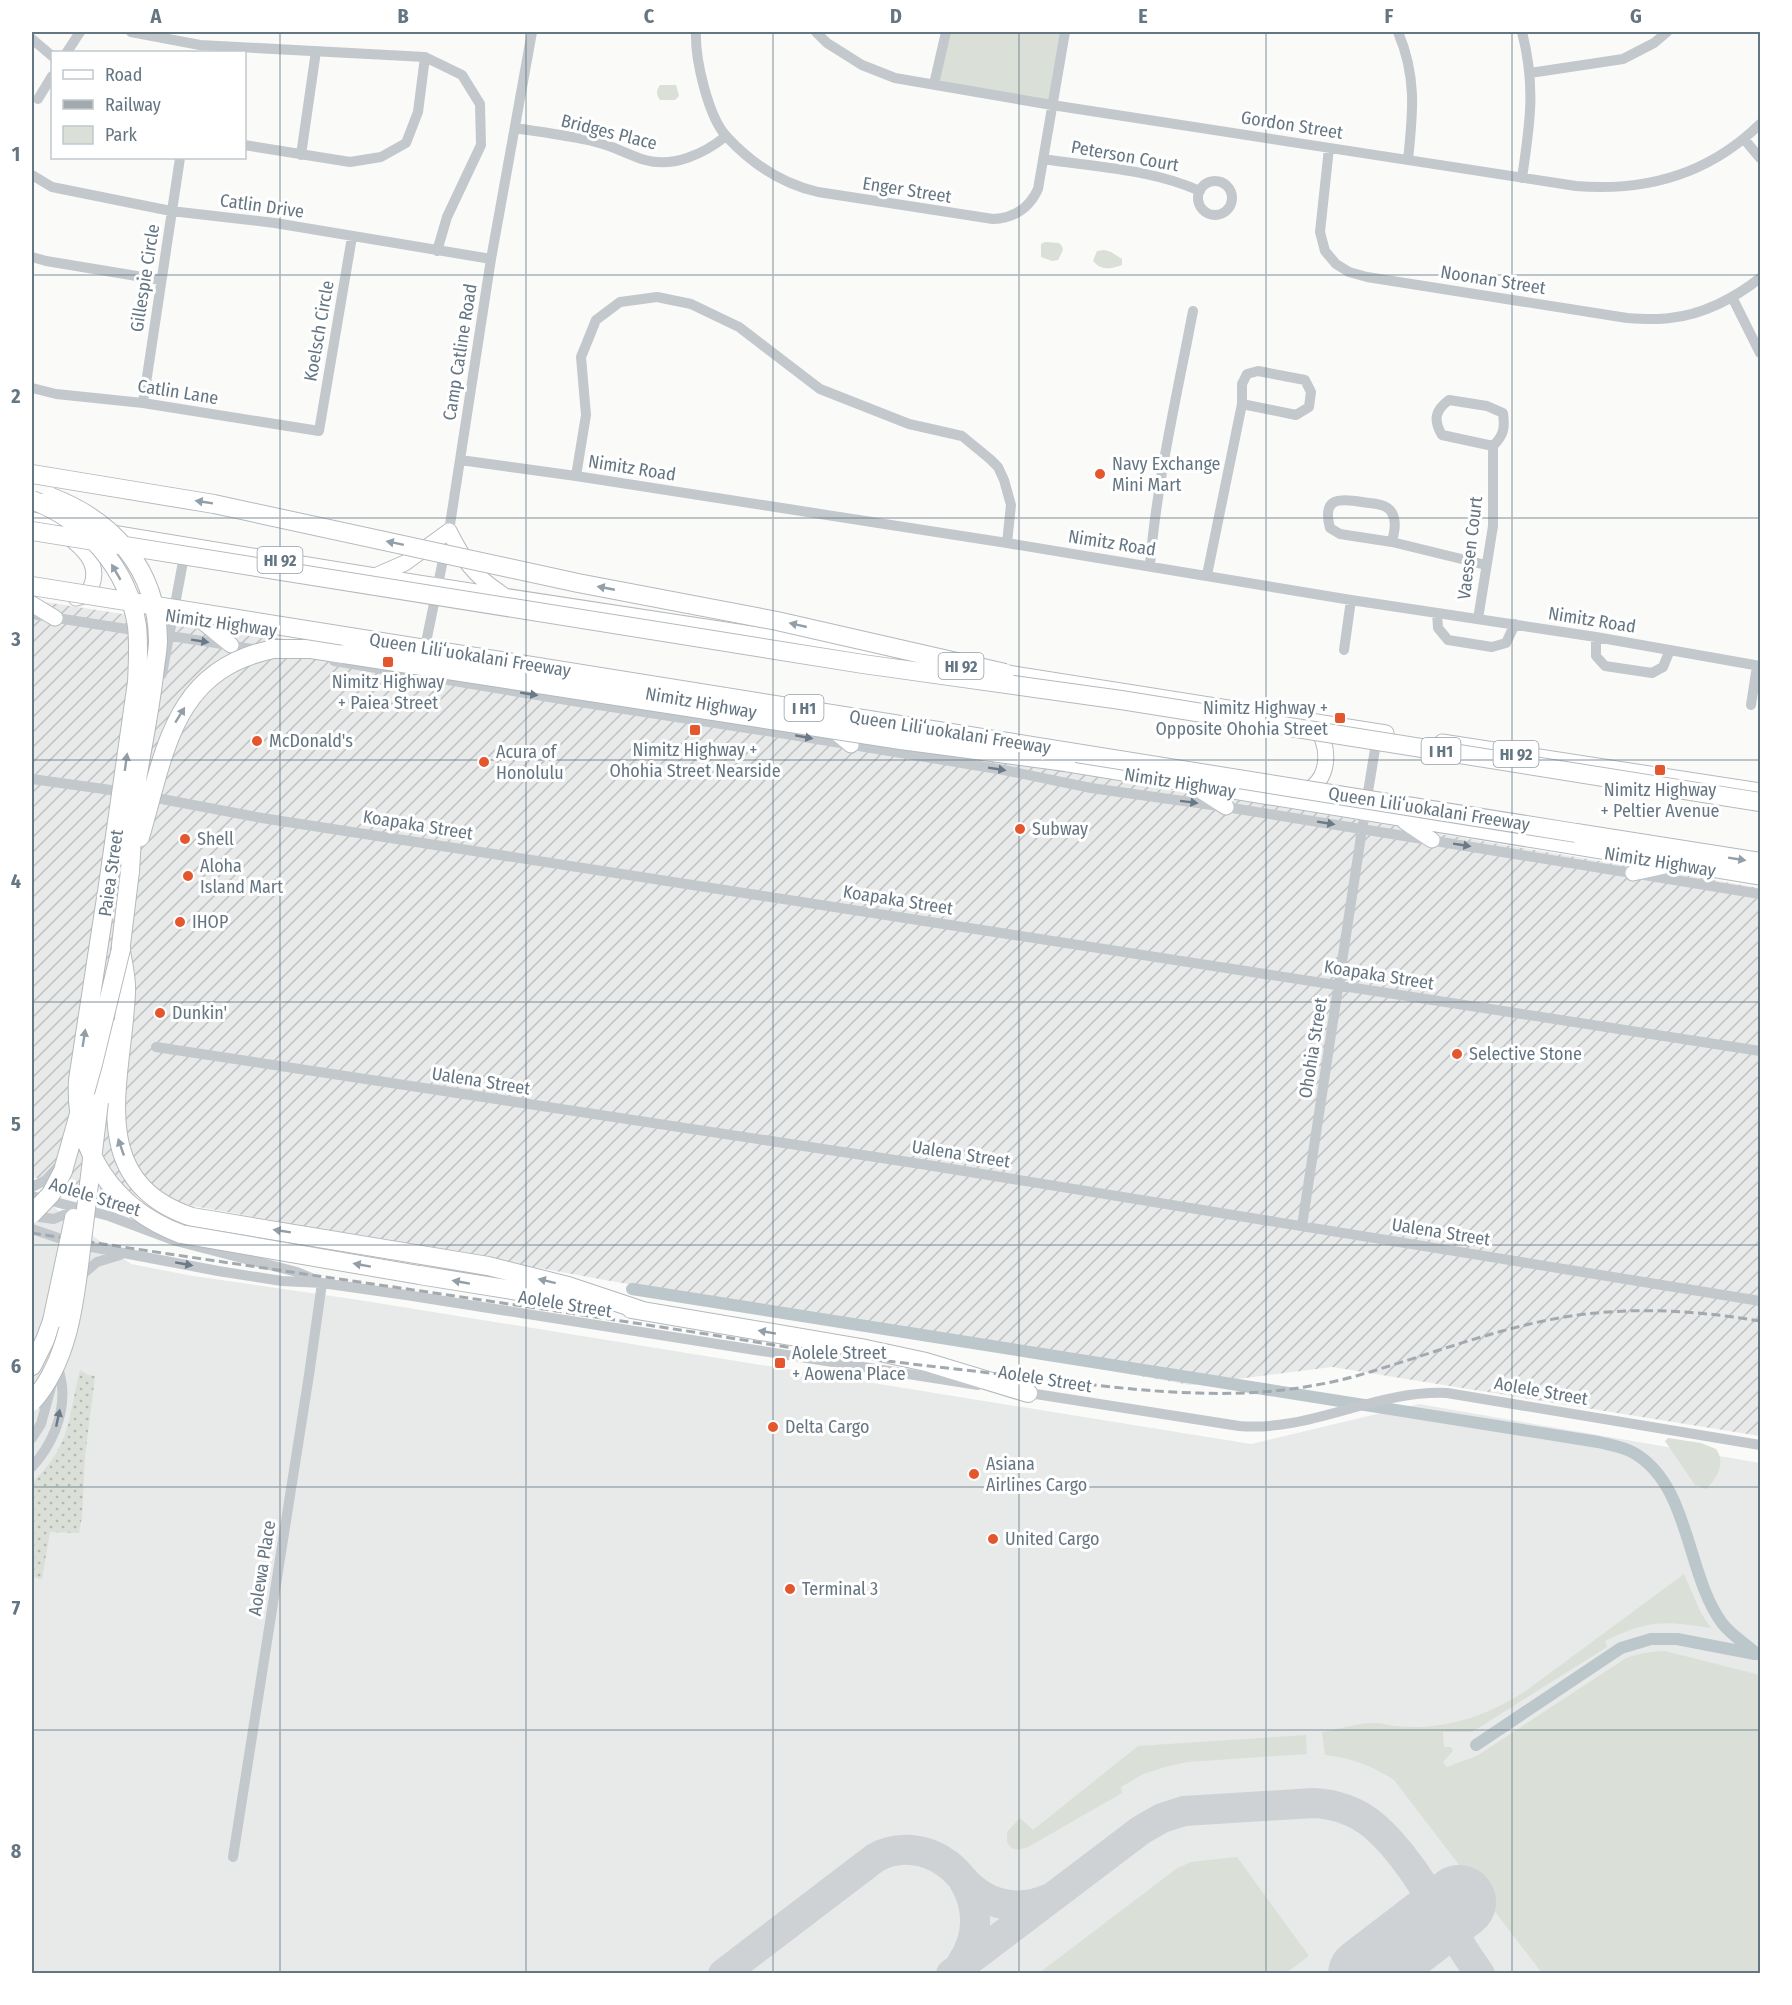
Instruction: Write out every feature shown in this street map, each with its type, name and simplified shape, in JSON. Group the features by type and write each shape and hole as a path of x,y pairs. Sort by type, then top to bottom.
{"highway":[{"path":"32,474 214,504 578,583 777,621 1121,700"},
{"path":"32,493 69,504 90,516 124,546 138,564 147,586 154,610 158,640 152,704 137,781 121,949 96,1100 52,1321 32,1366"},
{"path":"32,500 61,513 101,548 128,594 136,624 139,653 137,682 77,1097 81,1125 97,1165 116,1192 128,1204 154,1222 181,1234 861,1348 926,1362 1028,1393"},
{"name":"I H1","path":"32,531 862,664 1121,700 1761,802"},
{"name":"Queen Liliʻuokalani Freeway","path":"32,586 1761,862"},
{"path":"130,871 173,726 191,699 209,678 239,658 265,650 292,647 901,740 1576,833"},
{"path":"32,1215 51,1194 63,1172 93,1064 121,949"},
{"path":"121,949 126,990 116,1127 118,1141 126,1162 132,1173 152,1196 171,1209 192,1217 488,1266 557,1283 643,1311"},
{"path":"32,1402 54,1369 69,1325 79,1260 96,1100"}],"main road":[{"name":"HI 92","path":"32,520 507,597 1761,791"},
{"path":"53,524 87,554 92,563 95,579 88,593 82,597 61,599"},
{"path":"375,576 405,563 449,531 466,564 483,581 507,597"},
{"name":"Nimitz Highway","path":"32,594 424,653 673,699 1272,798 1364,821 1400,819 1761,878"},
{"path":"32,604 55,618"},
{"path":"200,620 231,645"},
{"path":"445,657 471,684"},
{"path":"643,711 673,699"},
{"path":"1272,798 1291,797 1305,792 1323,774 1326,764 1325,746 1315,726 1304,719"},
{"path":"826,724 851,745"},
{"path":"1190,784 1226,807"},
{"path":"1400,819 1432,840"},
{"path":"1633,873 1675,864"}],"street":[{"path":"68,51 80,32"},
{"path":"131,32 199,49 316,51 424,57 462,75 480,104 482,145 447,217 436,251"},
{"name":"Camp Catline Road","path":"417,676 424,653 449,531 491,260 532,32"},
{"name":"Enger Street","path":"696,32 699,69 705,89 726,136 772,175 806,190 993,219 1014,215 1032,202 1038,189 1065,32"},
{"name":"Gordon Street","path":"816,32 839,51 878,73 895,78 1052,105 1592,188 1636,186 1670,179 1692,171 1744,139 1761,124"},
{"path":"934,84 946,32"},
{"path":"1398,32 1408,60 1412,82 1408,160"},
{"path":"1522,32 1530,74 1530,115 1522,178"},
{"path":"1530,74 1623,59 1654,43 1667,32"},
{"path":"32,39 51,55"},
{"path":"301,155 316,51"},
{"path":"246,145 350,162 381,158 406,143 418,112 424,57"},
{"path":"38,99 51,78"},
{"name":"Bridges Place","path":"515,128 592,141 617,147 633,155 657,162 671,162 697,154 726,136"},
{"path":"1744,139 1761,158"},
{"name":"Noonan Street","path":"1329,148 1320,232 1325,251 1336,264 1349,272 1367,277 1627,318 1671,318 1698,312 1732,297 1761,279"},
{"name":"Gillespie Circle","path":"143,403 180,159"},
{"name":"Peterson Court","path":"1043,159 1139,173 1180,182 1200,191"},
{"name":"Catlin Drive","path":"32,175 52,187 171,211 275,223 491,260"},
{"name":"Koelsch Circle","path":"319,431 352,237"},
{"path":"32,257 161,280"},
{"path":"576,476 586,415 581,357 596,320 620,302 657,297 691,304 739,327 820,389 909,424 962,436 998,467 1004,480 1011,505 1007,543"},
{"path":"1732,297 1761,353"},
{"path":"1150,566 1153,531 1178,380 1193,311"},
{"path":"1207,575 1242,404 1242,384 1247,374 1258,371 1305,380 1310,388 1309,407 1296,415 1242,404"},
{"name":"Catlin Lane","path":"32,388 56,394 143,403 319,431"},
{"name":"Vaessen Court","path":"1478,619 1493,526 1493,446 1502,437 1505,426 1503,413 1487,405 1449,400 1440,406 1436,418 1442,435 1493,446"},
{"name":"Nimitz Road","path":"460,460 1007,543 1352,600 1596,637 1759,666"},
{"path":"1392,542 1395,524 1392,513 1384,506 1343,498 1331,504 1326,515 1330,528 1340,534 1392,542 1486,565"},
{"name":"Paiea Street","path":"57,1362 76,1244 138,794 186,545"},
{"path":"1344,650 1352,600"},
{"path":"1437,612 1438,627 1448,640 1492,647 1506,643 1515,624"},
{"path":"32,614 1004,770 1113,791 1226,807 1364,821 1432,840 1761,894"},
{"path":"1596,637 1596,656 1605,666 1652,673 1663,667 1670,650"},
{"path":"1751,705 1759,666"},
{"name":"Ohohia Street","path":"1302,1226 1378,732"},
{"name":"Koapaka Street","path":"32,778 138,794 262,818 1761,1051"},
{"name":"Ualena Street","path":"156,1047 909,1162 1761,1301"},
{"path":"32,1187 46,1180 56,1171 64,1142 96,1100"},
{"name":"Aolele Street","path":"32,1196 80,1208 176,1241 297,1272 322,1283"},
{"path":"32,1215 54,1219 80,1208"},
{"name":"Aolele Street","path":"32,1229 76,1244 282,1281 322,1283 1250,1427 1287,1425 1391,1397 1419,1393 1459,1394 1761,1445"},
{"path":"68,1295 78,1278 97,1262 126,1254"},
{"name":"Aolewa Place","path":"233,1857 322,1283"},
{"path":"32,1438 41,1424 47,1407 57,1362"},
{"path":"32,1467 50,1442 58,1418 62,1386 57,1362"}],"shaded area":[{"path":"32,600 292,640 1760,888 1760,1436 1332,1367 1190,1385 32,1177"},
{"path":"32,1191 131,1264 193,1276 359,1300 1251,1444 1419,1404 1760,1463 1760,1973 32,1973"}],"green space":[{"path":"946,32 1065,32 1052,105 934,84"},
{"path":"660,85 676,85 679,96 675,100 660,100 657,92"},
{"path":"1059,243 1062,246 1063,250 1058,260 1052,261 1041,257 1041,244"},
{"path":"1104,250 1122,259 1122,265 1107,268 1096,264 1093,261 1097,251"},
{"path":"80,1370 95,1376 85,1456 79,1533 50,1532 42,1579 32,1577 32,1483 55,1456 61,1444 70,1418"},
{"path":"1668,1438 1701,1443 1716,1449 1720,1459 1719,1470 1706,1489 1695,1485 1665,1441"},
{"path":"1684,1574 1701,1613 1711,1628 1668,1623 1646,1625 1605,1641 1607,1647 1472,1732 1443,1732 1444,1747 1451,1747 1453,1751 1443,1762 1447,1767 1477,1756 1626,1658 1636,1655 1665,1651 1760,1675 1760,1973 1542,1973 1394,1780 1361,1763 1325,1755 1322,1732 1370,1723 1393,1726 1431,1726 1448,1724 1481,1714 1527,1690"},
{"path":"1306,1735 1307,1754 1187,1762 1165,1767 1143,1774 1121,1787 1122,1793 1028,1847 1016,1849 1007,1842 1007,1832 1020,1818 1033,1830 1138,1746"},
{"path":"1237,1857 1309,1956 1286,1973 1039,1973 1176,1869 1191,1862"}],"waterway":[{"path":"632,1289 1598,1442 1621,1448 1634,1453 1652,1467 1666,1486 1677,1508 1710,1603 1722,1623 1757,1654"},
{"path":"1476,1745 1621,1648 1651,1639 1677,1639 1755,1654"}],"taxiway":[{"path":"951,1974 1141,1830 1162,1818 1184,1811 1313,1803 1352,1812 1373,1825 1388,1840 1416,1875 1480,1974"},
{"path":"723,1974 875,1858 893,1851 911,1850 930,1854 950,1866 981,1895 999,1903 1029,1905 1048,1899"},
{"path":"961,1964 971,1944 975,1922 975,1912 969,1890 963,1880"}],"runway":[{"path":"1365,1974 1459,1902"}],"railway":[{"path":"32,1233 832,1354 1095,1385 1178,1392 1259,1392 1317,1385 1356,1376 1508,1329 1584,1314 1660,1311 1710,1314 1760,1321"}],"place":[{"name":"Navy Exchange Mini Mart","path":"1100,474"},
{"name":"Nimitz Highway + Paiea Street","path":"388,662"},
{"name":"Nimitz Highway + Opposite Ohohia Street","path":"1340,718"},
{"name":"Nimitz Highway + Ohohia Street Nearside","path":"695,730"},
{"name":"McDonald's","path":"257,741"},
{"name":"Acura of Honolulu","path":"484,762"},
{"name":"Nimitz Highway + Peltier Avenue","path":"1660,770"},
{"name":"Subway","path":"1020,829"},
{"name":"Shell","path":"185,839"},
{"name":"Aloha Island Mart","path":"188,876"},
{"name":"IHOP","path":"180,922"},
{"name":"Dunkin'","path":"160,1013"},
{"name":"Selective Stone","path":"1457,1054"},
{"name":"Aolele Street + Aowena Place","path":"780,1363"},
{"name":"Delta Cargo","path":"773,1427"},
{"name":"Asiana Airlines Cargo","path":"974,1474"},
{"name":"United Cargo","path":"993,1539"},
{"name":"Terminal 3","path":"790,1589"}]}
